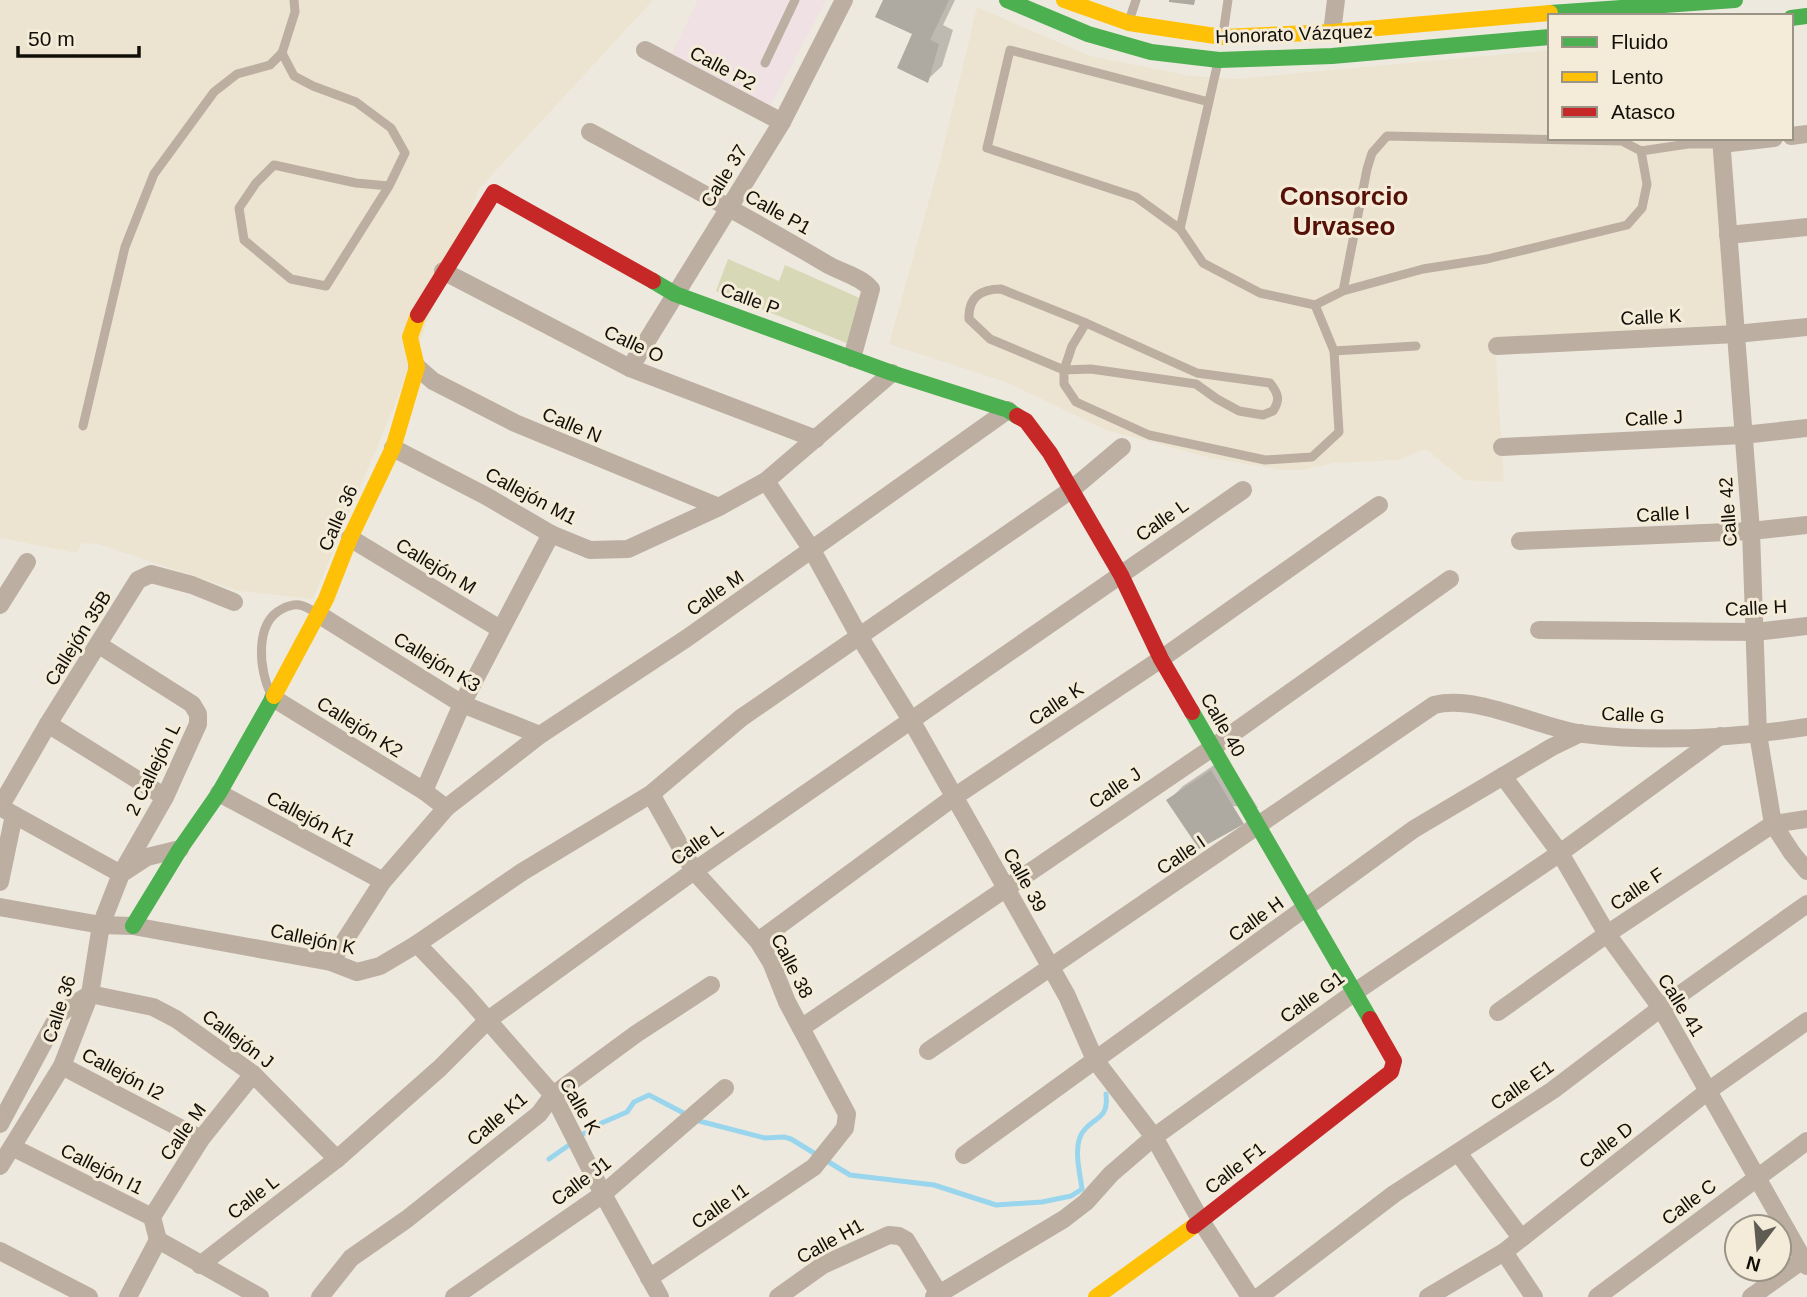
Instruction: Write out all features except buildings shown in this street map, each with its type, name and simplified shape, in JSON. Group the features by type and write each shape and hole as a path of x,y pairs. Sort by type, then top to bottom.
{"street":[{"name":"Calle 37","path":"630,368 782,122 844,0"},
{"name":"Honorato Vázquez","path":"1007,0 1088,34 1151,52 1219,60 1332,56 1541,38"},
{"path":"1332,32 1336,0"},
{"name":"Honorato Vázquez","path":"1071,1 1129,23 1222,37 1332,32 1533,7 1708,9 1735,0"},
{"path":"1533,7 1541,38"},
{"name":"Calle P2","path":"645,50 782,122"},
{"name":"Calle P1","path":"590,132 758,223 827,265 866,283 871,289 852,358"},
{"path":"1721,141 1739,140"},
{"name":"Calle 42","path":"1721,141 1751,531 1758,734 1773,824 1807,871"},
{"name":"Calle 36","path":"133,926 180,849 219,793 318,614 350,538 393,448 417,367 410,337 419,311 494,192"},
{"name":"Calle P","path":"494,192 675,294 892,373 1008,410"},
{"path":"1728,235 1807,227"},
{"name":"Calle O","path":"443,271 630,368 816,439"},
{"name":"Calle K","path":"1497,346 1736,334 1807,327"},
{"name":"Calle N","path":"417,367 433,381 515,423 719,507"},
{"name":"Callejón M1","path":"393,448 486,496 551,534 590,550 628,549 719,507 766,481 892,373"},
{"name":"Calle 40","path":"1008,410 1026,421 1050,453 1121,575 1160,659 1355,992 1394,1061 1394,1067"},
{"name":"Calle M","path":"331,962 383,881 446,808 540,735 687,638 1008,410"},
{"name":"Calle J","path":"1502,447 1743,435 1807,428"},
{"name":"Callejón K","path":"133,926 331,962 357,972 380,966 522,872 651,794 741,718 1071,490 1122,447"},
{"name":"Calle 39","path":"766,481 812,550 859,636 911,720 1067,996 1095,1060 1154,1137 1201,1221 1250,1297"},
{"name":"Calle L","path":"200,1265 337,1158 440,1068 488,1020 694,871 1243,490"},
{"name":"Calle K","path":"758,941 954,797 1160,659 1379,505"},
{"name":"Calle I","path":"1520,541 1751,531 1807,525"},
{"path":"446,808 424,792 462,704 551,534"},
{"name":"Callejón M","path":"350,538 500,629"},
{"path":"0,606 27,562"},
{"name":"Callejón 35B","path":"0,882 5,810 48,724 138,580 151,574 192,585 234,602"},
{"name":"Calle J","path":"801,1028 1212,748 1450,579"},
{"name":"Callejón K3","path":"318,614 462,704 540,735"},
{"name":"Calle H","path":"1539,630 1755,632 1807,626"},
{"name":"2 Callejón L","path":"99,645 192,704 198,714 198,724 165,797 121,874"},
{"name":"Callejón K2","path":"273,698 424,792"},
{"name":"Calle I","path":"928,1051 1434,705 1460,702"},
{"name":"Calle G","path":"1460,702 1581,733 1663,739 1758,734 1807,727"},
{"path":"48,724 165,797"},
{"name":"Calle H","path":"964,1154 1414,829 1552,747 1581,733"},
{"name":"Calle G1","path":"938,1296 1064,1219 1086,1202 1111,1174 1154,1137 1355,992 1560,853 1720,736"},
{"name":"Calle 41","path":"1503,776 1560,853 1607,934 1661,1008 1806,1261"},
{"name":"Callejón K1","path":"219,793 383,881"},
{"name":"Calle 38","path":"651,794 694,871 758,941 771,962 787,1002 846,1114 845,1128 814,1167"},
{"path":"5,810 121,874 147,857 180,849"},
{"name":"Calle F","path":"1498,1012 1607,934 1773,824 1807,819"},
{"name":"Calle 36","path":"0,1166 62,1066 90,993 101,925 113,888 121,874"},
{"name":"Calle E1","path":"1259,1297 1394,1194 1459,1154 1553,1090 1661,1008 1807,904"},
{"path":"0,906 101,925 133,926"},
{"path":"416,944 488,1020"},
{"name":"Calle K1","path":"320,1297 351,1258 407,1219 539,1114 553,1095 636,1034 711,985"},
{"path":"0,1124 60,1014 90,993"},
{"name":"Callejón J","path":"90,993 153,1007 176,1019 253,1074 337,1158"},
{"name":"Calle K","path":"488,1020 553,1095 652,1290"},
{"name":"Calle D","path":"1428,1297 1504,1252 1708,1091 1807,1021"},
{"name":"Callejón I2","path":"62,1066 201,1139"},
{"name":"Calle F1","path":"1096,1297 1201,1221 1394,1067"},
{"name":"Calle M","path":"152,1217 201,1139 253,1074"},
{"name":"Calle J1","path":"454,1297 603,1194 725,1088"},
{"name":"Calle C","path":"1597,1297 1807,1141"},
{"name":"Callejón I1","path":"12,1147 152,1217 158,1240"},
{"path":"1459,1154 1521,1238"},
{"name":"Calle I1","path":"652,1290 814,1167"},
{"name":"Calle H1","path":"778,1297 823,1265 881,1237 899,1236 906,1240 938,1296"},
{"path":"128,1297 158,1240 260,1297"},
{"path":"0,1251 89,1297"},
{"path":"1504,1252 1534,1297"},
{"path":"1751,1297 1806,1261"}],"lane":[{"path":"83,426 125,247 154,174 214,92 237,74 270,65 282,53 295,12 294,0"},
{"path":"765,63 795,0"},
{"path":"1129,23 1136,0"},
{"path":"1180,229 1219,60 1228,0"},
{"path":"1209,102 1010,50 987,148 1136,197 1180,229 1203,263 1259,293 1315,305 1343,292 1423,269 1487,259 1627,225 1643,208 1647,184 1641,151"},
{"path":"282,53 294,76 356,102 391,128 405,153 389,186 326,286 291,279 244,240 239,208 256,183 274,165 356,183 389,186"},
{"path":"1343,292 1367,169 1372,153 1387,136 1548,139"},
{"path":"1575,140 1622,141 1641,151 1721,141"},
{"path":"986,289 1001,289 1086,323 1197,373 1270,383 1277,391 1279,401 1273,411 1263,415 1240,411 1196,384 1091,369 1064,370 990,339 970,319 969,308 976,297 986,289"},
{"path":"1086,323 1072,346 1064,370 1064,384 1076,402 1149,435 1265,460 1277,460 1312,457 1339,432 1334,351 1315,305"},
{"path":"1334,351 1416,346"},
{"path":"273,698 265,683 262,663 261,644 266,626 275,612 292,604 304,604 318,614"}],"shaded area":[{"path":"0,0 653,0 479,189 401,390 313,599 239,591 98,544 82,543 76,553 0,538"},
{"path":"698,0 826,0 770,107 672,53"},
{"name":"Consorcio Urvaseo","path":"977,7 1090,56 1191,76 1236,79 1548,50 1548,140 1715,140 1729,330 1495,343 1504,482 1464,480 1426,449 1398,460 1334,463 1302,470 1282,470 1211,458 1106,430 1008,383 889,344 940,161"}],"green space":[{"path":"728,259 779,281 785,265 862,299 849,344 716,291"}],"waterway":[{"path":"580,1137 590,1128 627,1112 634,1102 649,1095 699,1121 765,1138 791,1139 850,1175 934,1185 996,1205 1042,1202 1071,1196 1082,1189 1078,1161 1079,1139 1086,1128 1103,1114 1106,1094"},
{"path":"549,1159 572,1143"}],"traffic: fast":[{"path":"1007,0 1088,34 1151,52 1219,60 1332,56 1548,37"},
{"path":"1550,13 1735,0"},
{"path":"1793,18 1807,16"},
{"path":"653,281 675,294 892,373 1008,410 1017,416"},
{"path":"133,926 180,849 219,793 274,696"},
{"path":"1192,712 1370,1019"}],"traffic: slow":[{"path":"1064,0 1129,23 1222,37 1332,32 1550,13"},
{"path":"274,696 326,599 350,538 393,448 417,367 410,337 418,315"},
{"path":"1096,1297 1194,1226"}],"traffic: jam":[{"path":"418,315 494,192 653,281"},
{"path":"1017,416 1026,421 1050,453 1121,575 1161,659 1192,712"},
{"path":"1194,1226 1391,1072 1394,1061 1370,1019"}],"district":[{"name":"Consorcio Urvaseo","path":"1344,211"}]}
